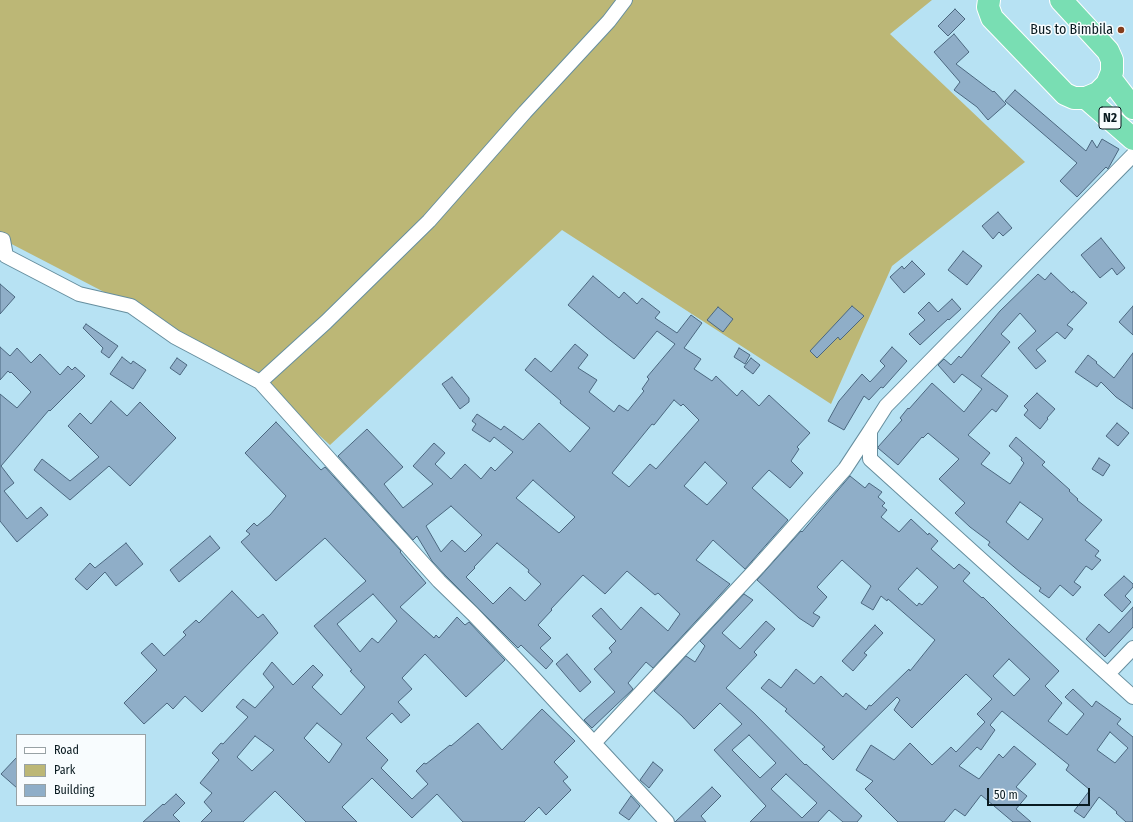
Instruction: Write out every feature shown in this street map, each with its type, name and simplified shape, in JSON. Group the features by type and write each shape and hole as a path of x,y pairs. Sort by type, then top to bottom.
{"highway":[{"path":"989,0 988,7 992,18 1065,94 1074,98 1086,98 1098,93 1107,84 1113,66 1112,60 1108,51 1061,0"},
{"name":"N2","path":"1110,78 1133,108"},
{"name":"N2","path":"1086,98 1133,139"}],"street":[{"path":"260,382 326,322 429,221 525,112 609,21 625,0"},
{"path":"594,743 758,567 845,469 886,406 1133,155"},
{"path":"0,239 3,240 6,256 79,294 131,306 175,337 260,382 439,581 519,662 667,822"},
{"path":"870,431 870,458 1133,697"},
{"path":"1108,674 1133,648"}],"green space":[{"path":"0,0 932,0 890,34 1025,162 892,266 831,404 562,230 330,445 260,382 131,306 0,238"}],"building":[{"path":"955,9 965,19 948,36 938,26"},
{"path":"954,34 969,52 956,64 993,92 994,91 1006,104 988,120 977,107 954,90 960,82 934,52"},
{"path":"1015,90 1086,151 1092,140 1097,148 1102,139 1119,149 1108,169 1106,167 1077,197 1060,181 1077,163 1005,101"},
{"path":"998,212 1012,228 1003,236 999,232 993,239 982,226"},
{"path":"1101,238 1125,268 1117,275 1112,268 1100,278 1081,255"},
{"path":"963,251 982,266 967,285 948,270"},
{"path":"912,261 925,274 904,293 890,277 902,266 904,269"},
{"path":"1051,273 1072,293 1073,291 1087,303 1067,325 1073,329 1065,339 1057,332 1036,350 1046,361 1036,369 1018,348 1036,331 1020,313 1001,334 1010,342 981,376 1008,396 996,412 992,409 968,435 990,453 981,464 1010,484 1024,463 1021,460 1022,458 1009,446 1016,437 1045,462 1042,465 1070,490 1069,491 1078,499 1077,500 1102,520 1085,540 1099,551 1095,556 1101,560 1092,570 1086,566 1074,582 1081,587 1073,596 1060,585 1049,598 1039,591 1041,588 988,545 990,542 970,527 955,513 965,503 939,479 959,459 928,433 923,438 922,437 898,465 878,448 902,420 900,418 908,408 909,409 932,383 964,412 982,389 962,374 954,383 938,365 944,359 951,365 959,356 961,358 1000,311 1038,274 1045,280","holes":["1020,502 1043,519 1028,540 1006,522"]},
{"path":"593,276 619,298 624,292 637,304 642,298 660,312 655,318 677,333 691,315 702,323 684,348 701,359 694,369 712,381 716,376 737,396 742,390 759,406 769,395 810,433 797,447 799,449 791,461 803,473 790,488 769,470 752,488 788,520 745,569 713,540 696,560 730,584 653,668 646,662 628,683 633,689 592,728 584,720 615,692 594,669 612,652 609,648 616,641 592,616 601,608 621,630 641,607 668,631 680,614 658,593 655,595 627,571 605,594 583,575 538,625 551,638 540,648 553,661 546,669 521,645 518,648 445,575 432,561 417,536 413,540 338,456 367,429 403,467 384,484 403,508 433,484 413,466 434,443 445,453 435,464 451,479 465,464 481,479 491,467 495,471 513,452 494,437 490,442 472,430 476,424 472,421 477,414 501,430 504,426 523,440 539,423 570,452 590,428 560,403 561,401 525,370 535,358 551,372 575,344 588,355 578,368 597,380 589,392 614,412 619,405 628,411 644,391 642,389 649,379 647,377 675,344 657,331 634,359 568,305","holes":["674,400 681,406 683,404 699,420 656,469 650,464 629,487 612,473 652,424 654,425","705,462 727,483 707,505 684,486","533,480 575,517 559,533 516,498","451,506 482,535 465,552 452,540 441,552 426,526","497,543 529,570 528,572 541,584 525,601 510,587 493,604 466,577 475,568 474,567"]},
{"path":"0,284 15,297 0,314"},
{"path":"952,299 961,309 920,345 909,334 925,320 918,313 929,302 938,312"},
{"path":"852,306 864,316 840,340 838,337 817,358 810,351"},
{"path":"1133,306 1133,335 1119,322"},
{"path":"718,307 733,319 723,332 707,320"},
{"path":"86,324 118,346 109,358 101,352 103,348 83,328"},
{"path":"0,347 10,356 17,348 31,363 40,354 60,375 68,366 72,370 75,367 85,376 50,411 49,410 1,466 14,483 4,491 27,519 41,507 48,515 17,542 0,521 0,394 17,408 31,392 11,372 10,373 8,371 0,380"},
{"path":"892,347 907,361 883,388 881,387 869,400 864,396 844,430 828,421 839,401 862,374 870,382 885,366 880,361"},
{"path":"739,348 750,355 745,364 734,357"},
{"path":"1133,353 1133,409 1116,397 1101,382 1097,387 1075,372 1088,355 1114,378"},
{"path":"122,357 131,364 133,361 146,370 133,389 110,374"},
{"path":"177,358 187,365 180,375 170,368"},
{"path":"751,358 760,365 753,374 744,367"},
{"path":"452,377 469,398 469,402 460,409 442,384"},
{"path":"1037,393 1055,409 1040,429 1024,415 1028,410 1024,406"},
{"path":"111,401 127,416 140,402 176,438 130,486 109,466 70,500 34,470 42,459 70,481 99,457 68,426 80,413 91,424"},
{"path":"276,422 321,470 325,467 401,551 400,552 426,583 400,607 434,638 436,635 439,638 457,617 465,625 469,622 505,660 466,697 425,654 402,678 412,689 398,702 410,715 401,723 392,713 366,738 388,760 381,768 412,799 428,784 416,771 424,763 426,764 450,745 451,746 478,723 502,750 542,709 575,741 554,762 568,777 563,781 571,790 546,815 539,807 524,822 463,822 437,794 412,818 372,778 342,807 357,822 306,822 275,791 243,822 201,822 212,811 204,802 212,793 200,783 219,760 212,753 221,743 223,744 248,717 236,707 243,699 255,708 274,687 263,674 272,662 293,685 313,665 323,675 312,687 341,715 365,687 350,671 352,670 314,626 366,581 325,538 276,581 241,542 250,534 246,531 254,523 257,526 270,515 286,496 245,453","holes":["373,594 397,621 378,643 372,638 360,652 337,624","317,723 342,744 329,763 304,738","255,736 274,750 252,771 237,757"]},
{"path":"1117,423 1129,433 1118,446 1106,436"},
{"path":"1099,458 1110,465 1103,476 1092,469"},
{"path":"850,476 865,488 869,483 882,492 878,497 885,503 882,506 887,510 881,517 899,532 911,519 928,535 929,533 938,541 931,549 954,569 959,564 970,573 963,581 982,598 983,597 1059,671 1045,686 1062,703 1048,721 1067,735 1084,714 1065,697 1073,689 1092,707 1096,701 1121,719 1117,724 1133,737 1133,822 1126,822 1116,813 1117,812 1099,797 1084,818 1074,811 1090,790 1066,770 1069,765 1002,711 990,725 995,730 981,750 977,747 959,766 979,779 999,754 1003,758 1014,746 1036,764 1016,787 1027,796 1016,809 1031,822 1013,822 981,795 965,816 955,809 944,822 898,822 865,789 873,781 856,770 871,745 894,760 910,743 932,765 951,747 956,752 985,722 977,714 992,699 966,674 912,728 894,710 900,700 897,697 833,760 822,749 825,747 785,711 787,709 761,688 769,679 781,688 796,669 814,684 821,676 843,697 846,693 866,710 869,705 871,706 909,669 910,671 935,640 888,599 887,601 881,596 873,610 861,603 871,586 842,560 817,587 827,597 813,613 820,617 813,627 799,618 757,580 801,531 802,532","holes":["917,568 938,587 922,605 919,603 917,606 898,589","1009,659 1030,679 1014,696 993,676","1110,732 1128,748 1115,763 1097,750"]},
{"path":"210,536 220,548 179,582 170,570"},
{"path":"126,543 143,564 116,586 105,572 87,590 75,579 90,563 95,568"},
{"path":"1124,576 1133,584 1133,587 1125,596 1131,602 1122,612 1104,595"},
{"path":"232,591 258,618 263,614 278,633 202,712 185,696 173,709 167,703 144,724 124,703 157,670 141,653 152,643 164,656 186,635 183,632 196,620 199,623"},
{"path":"744,594 753,600 722,633 740,649 766,621 775,629 754,652 757,655 726,688 754,713 805,765 806,764 862,816 857,822 843,822 829,810 818,822 750,822 766,806 714,750 742,724 720,703 694,729 654,691 686,656 695,662 705,646 700,641","holes":["749,735 776,763 760,778 732,750","786,774 817,803 802,818 771,789"]},
{"path":"1133,607 1133,627 1105,657 1086,639 1099,624 1109,633"},
{"path":"875,625 883,633 864,653 867,655 853,671 842,661"},
{"path":"567,654 591,682 580,692 556,664"},
{"path":"16,758 16,787 1,774"},
{"path":"653,762 663,770 649,788 640,780"},
{"path":"712,787 721,796 701,816 706,822 675,822"},
{"path":"176,794 185,803 173,815 180,822 143,822 163,804 164,805"},
{"path":"631,796 640,806 629,820 619,813"}],"place":[{"name":"Bus to Bimbila","path":"1121,30"}]}
